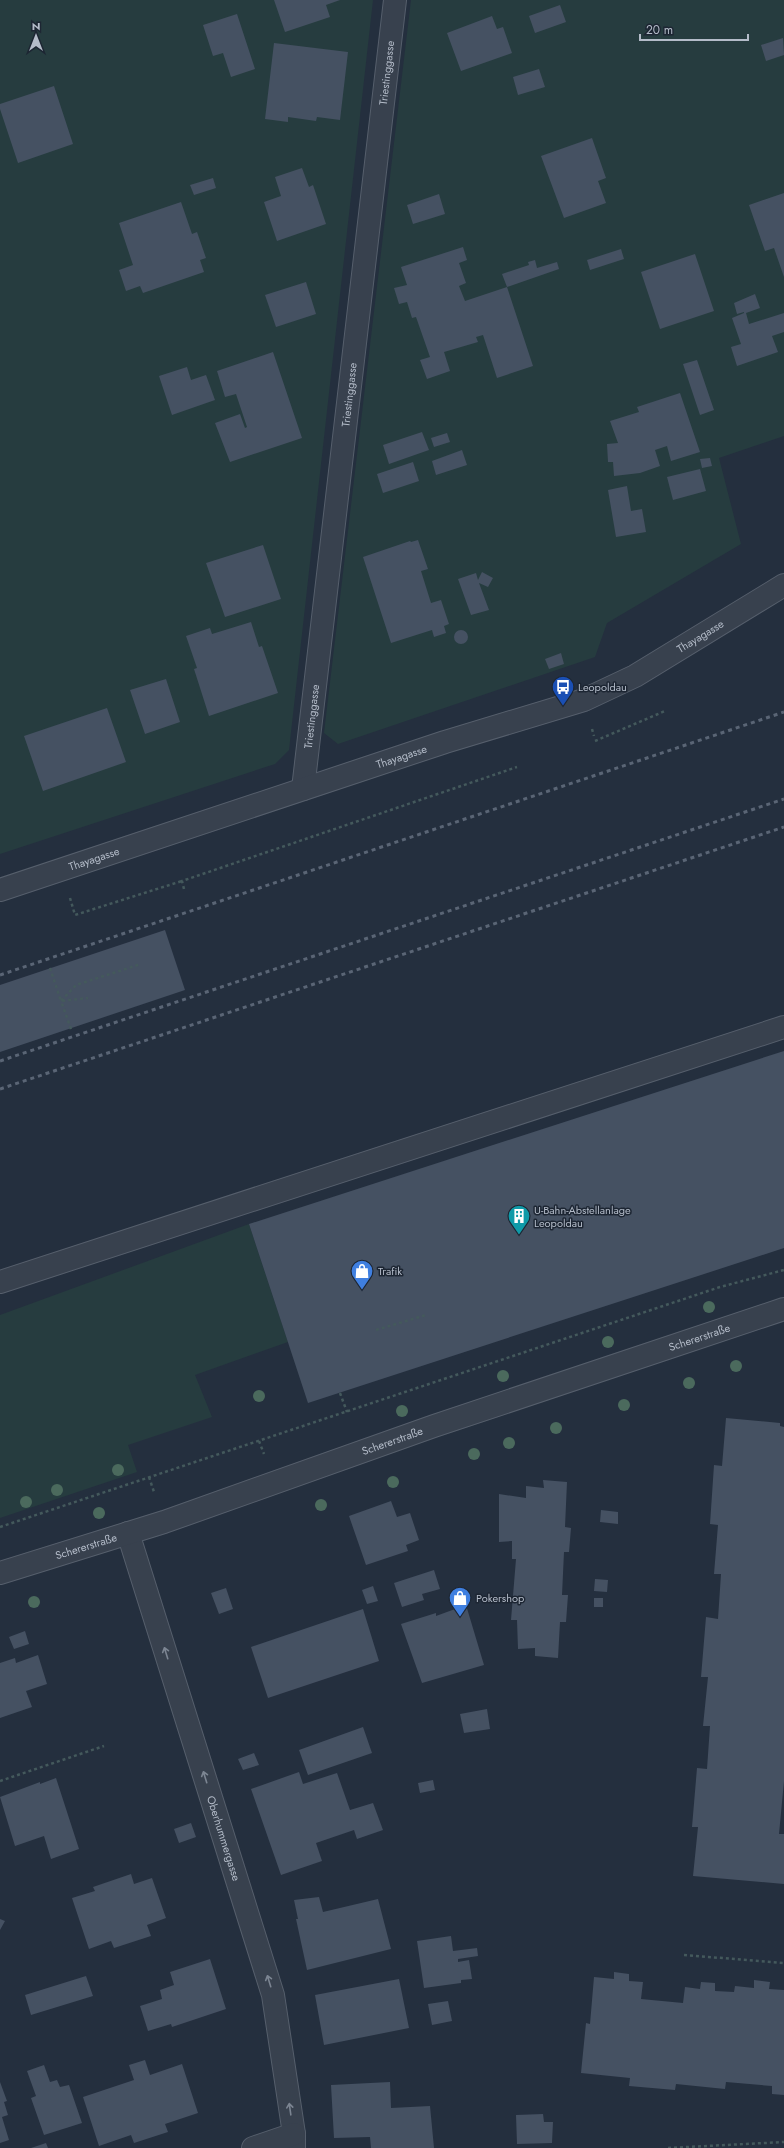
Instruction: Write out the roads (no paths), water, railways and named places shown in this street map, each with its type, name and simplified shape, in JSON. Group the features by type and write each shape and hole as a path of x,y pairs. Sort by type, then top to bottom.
{"street":[{"name":"Triestinggasse","path":"303,789 395,0"},
{"name":"Thayagasse","path":"0,890 445,742 584,700 634,676 784,585"},
{"path":"0,1282 784,1027"},
{"name":"Schererstraße","path":"0,1573 216,1505 434,1426 784,1309"},
{"name":"Oberhummergasse","path":"128,1533 274,1995 294,2141"},
{"path":"253,2148 294,2141"}],"railway":[{"path":"0,975 784,712"},
{"path":"0,1061 784,799"},
{"path":"0,1089 784,827"}],"place":[{"name":"Leopoldau","path":"563,706"},
{"name":"U-Bahn-Abstellanlage Leopoldau","path":"519,1236"},
{"name":"Trafik","path":"362,1290"},
{"name":"Pokershop","path":"460,1618"}]}
